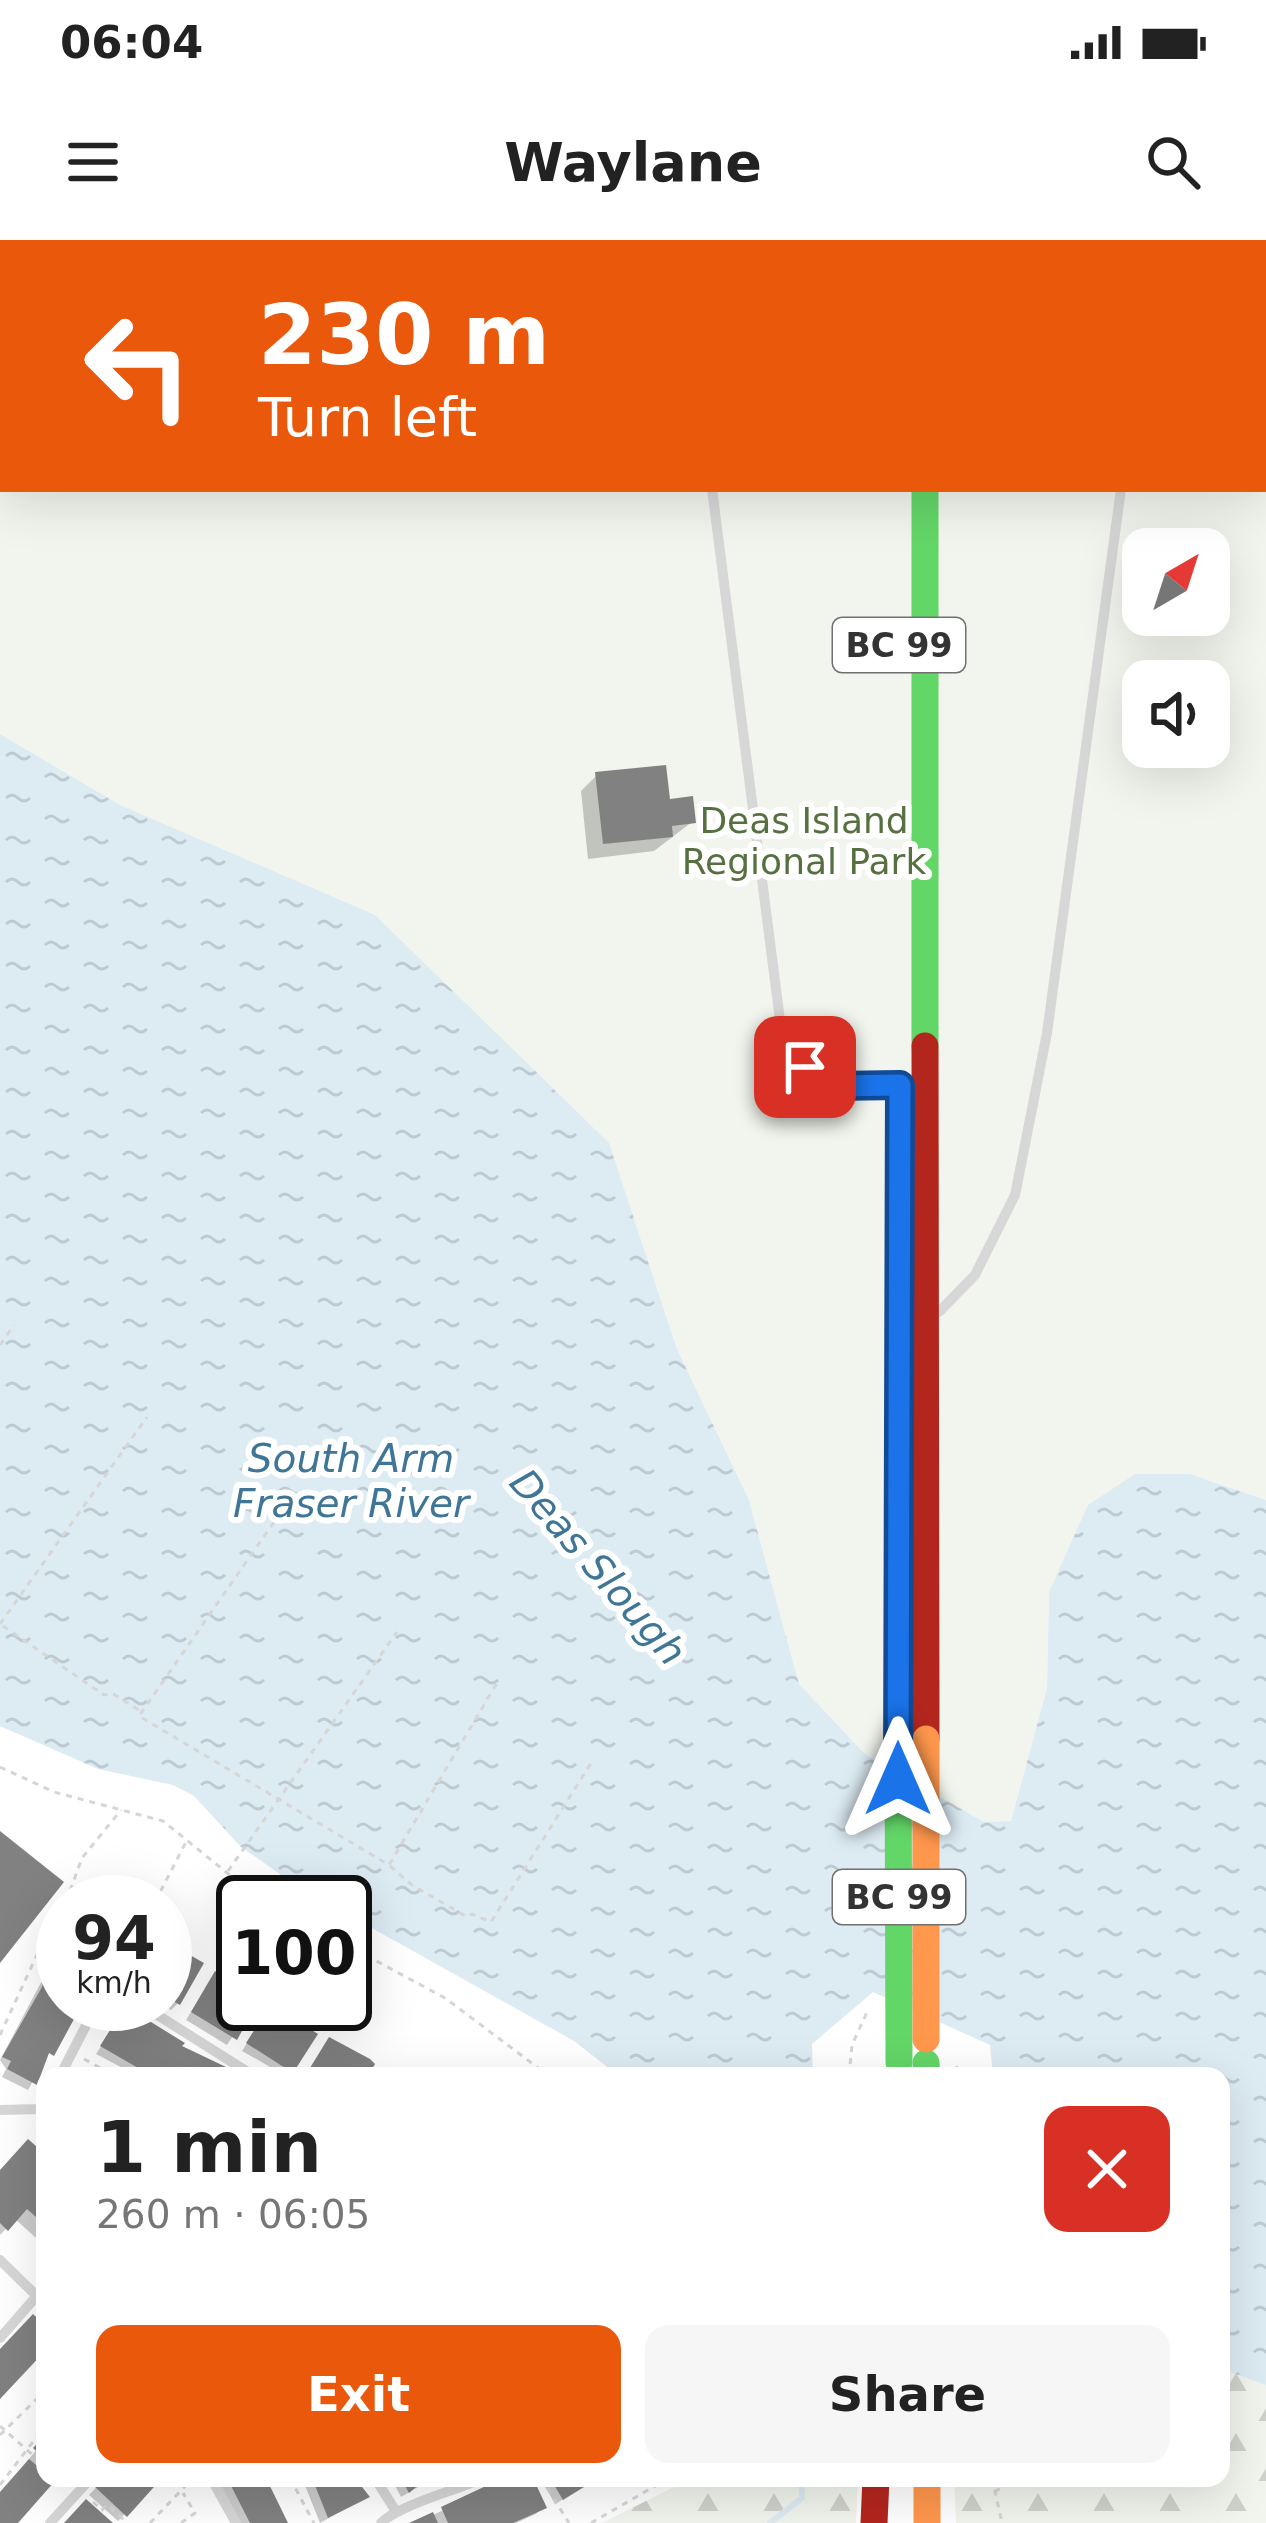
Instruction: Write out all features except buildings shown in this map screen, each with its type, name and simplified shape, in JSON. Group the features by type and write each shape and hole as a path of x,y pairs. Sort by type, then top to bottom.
{"highway":[{"name":"BC 99","path":"899,492 898,1731 913,2067"},
{"name":"BC 99","path":"913,2067 926,1738 925,492"},
{"path":"874,2523 876,2487"},
{"path":"900,2487 900,2523"},
{"path":"927,2523 928,2487"}],"lane":[{"path":"712,492 781,1028 805,1067 833,1086 900,1085"},
{"path":"924,1328 975,1276 1015,1196 1047,1034 1121,492"},
{"path":"65,2067 83,2031"},
{"path":"183,2031 240,2067"},
{"path":"0,2110 36,2108"},
{"path":"0,2260 36,2297"},
{"path":"0,2338 36,2305"},
{"path":"50,2523 83,2487"},
{"path":"216,2487 236,2523"},
{"path":"380,2487 394,2510"},
{"path":"381,2523 394,2510 430,2503 464,2487"}],"path":[{"path":"0,1345 14,1324"},
{"path":"141,1712 112,1693 104,1695 1,1624 147,1418"},
{"path":"274,1522 139,1717 389,1865 412,1885 467,1917 472,1914 490,1922 592,1760"},
{"path":"0,1767 54,1792 163,1821 227,1874 397,1632"},
{"path":"389,1865 496,1683"},
{"path":"75,1875 82,1858 122,1809"},
{"path":"169,1875 188,1839"},
{"path":"0,2035 26,1988 27,1968 36,1953"},
{"path":"372,1958 446,1998 538,2067"},
{"path":"72,2053 98,2067"},
{"path":"0,2435 36,2399"},
{"path":"3,2428 36,2457"},
{"path":"0,2485 36,2436"},
{"path":"150,2523 185,2487"},
{"path":"295,2487 314,2523"},
{"path":"547,2487 569,2523"},
{"path":"591,2523 653,2487"},
{"path":"993,2487 1002,2523"},
{"path":"994,2494 1002,2487"},
{"path":"80,2490 127,2523"},
{"path":"181,2523 194,2513 182,2491"}],"green space":[{"name":"Deas Island Regional Park","path":"0,492 1266,492 1266,1500 1190,1474 1049,1592 1047,1688 1011,1821 984,1822 865,1754 799,1684 749,1500 676,1347 122,806 0,734"},
{"path":"1230,2372 1266,2385 1266,2523 956,2523 954,2487 1230,2487"},
{"path":"674,2487 858,2487 856,2523 602,2523"}],"water":[{"name":"South Arm Fraser River","path":"0,734 122,806 375,915 609,1143 676,1347 749,1500 799,1684 865,1754 984,1822 1011,1821 1047,1688 1049,1592 1088,1505 1135,1474 1190,1474 1266,1500 1266,2385 1230,2372 1230,2067 992,2067 990,2045 873,1992 812,2044 813,2067 607,2067 574,2041 372,1928 372,1875 281,1875 240,1846 194,1796 173,1785 98,1769 0,1726"}],"waterway":[{"path":"770,2523 802,2498 801,2487"}],"traffic: fast":[{"path":"925,492 925,1046"},
{"path":"898,1731 899,2062"},
{"path":"926,2063 926,2067"}],"traffic: slow":[{"path":"926,1739 926,2039"},
{"path":"927,2487 927,2523"}],"traffic: jam":[{"path":"925,1046 926,1739"},
{"path":"898,1562 898,1731"},
{"path":"874,2523 876,2487"}],"route":[{"path":"805,1067 833,1086 900,1085 898,1779"}],"water label":[{"name":"Deas Slough","path":"598,1567"}]}
